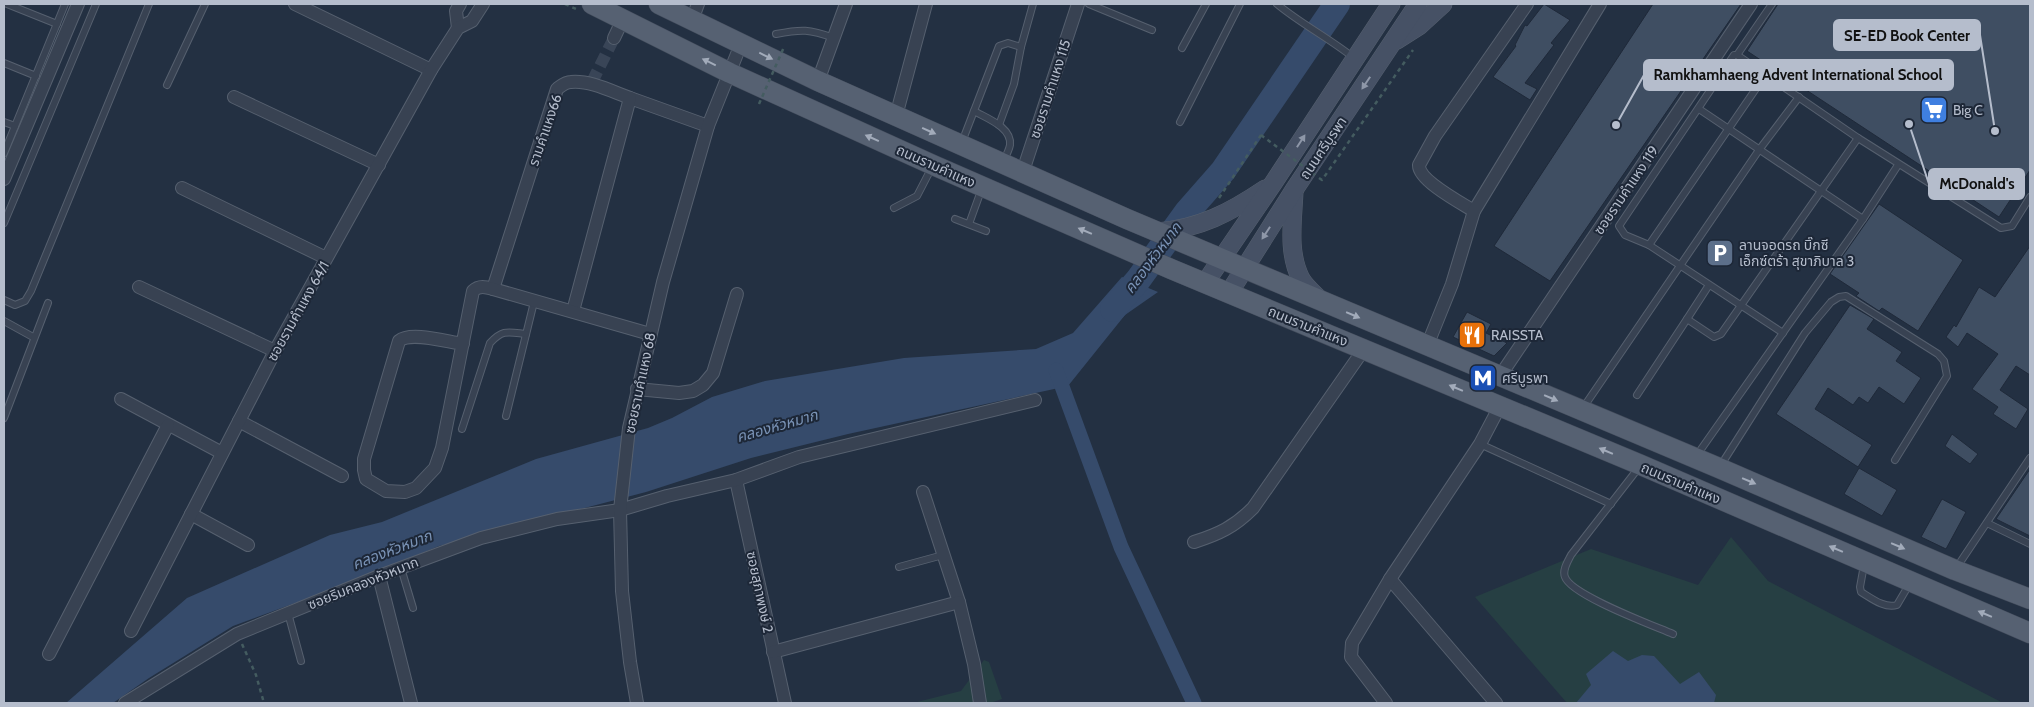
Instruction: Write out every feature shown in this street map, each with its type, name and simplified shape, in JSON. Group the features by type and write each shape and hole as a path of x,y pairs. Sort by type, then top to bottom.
{"main road":[{"name":"ถนนรามคำแหง","path":"592,4 730,73 982,187 1171,269 1500,406 2030,632"},
{"name":"ถนนรามคำแหง","path":"659,4 695,12 741,44 818,81 1022,174 1183,244 1582,410 1954,570 2030,599"}],"street":[{"path":"4,179 78,4"},
{"path":"295,4 431,70"},
{"path":"458,28 456,11 460,4"},
{"name":"ซอยรามคำแหง 64/1","path":"131,631 275,351 431,70 458,28 472,21 483,4"},
{"path":"818,81 846,4"},
{"path":"896,116 926,4"},
{"name":"ซอยรามคำแหง 115","path":"1022,174 1078,4"},
{"path":"1373,30 1377,4"},
{"name":"ถนนศรีบูรพา","path":"1205,283 1391,4"},
{"name":"ถนนศรีบูรพา","path":"1229,293 1243,268 1294,190 1418,4"},
{"path":"1393,42 1419,26 1443,4"},
{"path":"1474,211 1440,190 1420,173 1419,165 1435,136 1527,4"},
{"path":"1427,346 1452,284 1474,211 1600,4"},
{"name":"ซอยรามคำแหง 119","path":"1500,376 1751,4"},
{"path":"614,38 623,19"},
{"name":"ซอยรามคำแหง 68","path":"638,703 630,662 622,591 621,506 629,428 650,334 708,126 741,44"},
{"name":"รามคำแหง66","path":"493,289 557,89 565,83 572,81 592,84 708,126"},
{"path":"234,97 379,165"},
{"path":"573,311 630,98"},
{"path":"1156,232 1176,231 1200,225 1221,206 1247,201 1274,182"},
{"path":"182,188 326,258"},
{"path":"1294,190 1292,239 1294,259 1301,280 1322,301"},
{"path":"139,287 275,351"},
{"path":"463,344 413,336 404,337 399,342 364,459 366,479 386,492 405,492 416,488 435,468 442,448 463,344 473,290 483,287 493,289 650,334"},
{"path":"637,389 679,393 693,391 703,385 713,374 737,294"},
{"path":"1194,542 1216,535 1238,524 1253,508 1364,349"},
{"path":"121,399 222,453"},
{"name":"ซอยริมคลองหัวหมาก","path":"125,703 237,634 379,576 481,538 557,519 736,480 799,458 1034,400"},
{"path":"1386,703 1350,657 1352,643 1390,579 1480,444 1500,406"},
{"path":"239,422 342,476"},
{"path":"49,654 168,424"},
{"name":"ซอยสุภาพงษ์ 2","path":"736,480 785,703"},
{"path":"923,492 959,602 974,664 980,703"},
{"path":"191,514 248,544"},
{"path":"379,576 411,703"},
{"path":"1390,579 1496,703"},
{"path":"774,652 959,602"}],"lane":[{"path":"7,4 57,24"},
{"path":"4,153 65,4"},
{"path":"4,223 96,4"},
{"path":"4,300 15,306 25,301 31,291 149,4"},
{"path":"167,85 205,4"},
{"path":"999,125 1014,84 1021,47 1033,4"},
{"path":"1089,4 1152,30"},
{"path":"1182,48 1206,4"},
{"path":"1180,122 1240,4"},
{"path":"1277,4 1290,15 1332,40 1354,58"},
{"path":"1772,4 1737,55 1734,55 1619,226 1625,234 1649,245 1783,333"},
{"path":"776,34 801,29 834,38"},
{"path":"960,146 999,46 1008,43 1021,47"},
{"path":"1737,55 1898,165 2001,228 2012,226 2030,196"},
{"path":"4,63 36,76"},
{"path":"1649,245 1766,74"},
{"path":"1582,410 1760,150 1799,97"},
{"path":"1699,109 1863,218"},
{"path":"974,112 999,125 1008,136 1010,145 1003,165"},
{"path":"4,122 15,126"},
{"path":"1688,319 1714,338 1717,337 1742,306 1858,138"},
{"path":"894,208 917,196 933,165"},
{"path":"1694,458 1783,333 1898,165"},
{"path":"969,224 982,187"},
{"path":"955,219 986,231"},
{"path":"1637,395 1709,284"},
{"path":"1719,468 1805,333 1831,302 1839,297 1846,296 1938,354 1946,366 1946,376 1895,460"},
{"path":"506,416 534,302"},
{"path":"4,418 33,337 48,303"},
{"path":"4,321 33,337"},
{"path":"462,429 490,343 497,335 504,331 526,334"},
{"path":"1480,444 1611,504"},
{"path":"1954,570 2030,458"},
{"path":"1641,466 1571,555 1564,572 1565,578 1572,587 1590,597 1673,634"},
{"path":"1987,523 2030,544"},
{"path":"898,567 943,555"},
{"path":"1865,562 1860,587 1862,592 1874,600 1892,607 1897,605 1911,582"},
{"path":"402,568 413,608"},
{"path":"288,613 301,661"}],"path":[{"path":"1221,206 1260,135 1322,180 1418,44"},
{"path":"759,104 784,47"},
{"path":"237,634 256,675 264,703"}],"green space":[{"path":"1731,537 1768,581 2003,703 1567,703 1475,597 1591,549 1698,585"},
{"path":"984,660 989,662 1002,699 990,703 913,703 961,691"}],"water":[{"path":"1122,277 1158,292 1125,315 1068,386 848,434 751,458 646,492 439,546 360,579 233,626 149,678 113,703 66,703 187,598 330,535 382,522 536,459 648,428 712,397 765,381 904,358 1036,349 1073,333"},
{"path":"1613,651 1628,661 1642,655 1654,656 1680,684 1699,672 1716,695 1714,703 1576,703 1591,685 1586,674"}],"building":[{"path":"1544,4 1570,20 1551,43 1554,45 1525,83 1537,89 1530,100 1493,77 1516,46 1525,25 1527,26"},
{"path":"1653,4 1741,4 1550,281 1494,246"},
{"name":"Big C","path":"1778,4 2030,4 2030,170 1999,217 1747,51"},
{"path":"1879,204 1963,260 1918,331 1882,308 1879,311 1856,296 1859,293 1830,274"},
{"path":"2030,246 2030,375 2016,366 2000,390 2028,409 2016,429 1993,414 1998,407 1972,389 1998,354 1967,333 1958,347 1946,337 1954,325 1956,327 1979,287 1995,297"},
{"path":"1850,305 1874,319 1867,329 1902,352 1896,361 1921,378 1904,404 1879,387 1868,403 1859,397 1853,405 1828,388 1815,409 1872,445 1858,467 1776,414"},
{"name":"RAISSTA","path":"1467,312 1491,324 1486,333 1507,343 1494,356 1453,337"},
{"path":"1952,434 1978,454 1970,464 1945,446"},
{"path":"1859,468 1897,490 1882,516 1844,494"},
{"path":"2030,469 2030,536 1996,519"},
{"path":"1942,499 1966,512 1946,549 1921,537"}],"waterway":[{"name":"คลองหัวหมาก","path":"1113,309 1138,280 1187,212 1223,171 1337,4"},
{"path":"1056,370 1121,547 1194,703"}],"tunnel":[{"path":"592,82 614,38"}],"place":[{"name":"Big C","path":"1934,110"},
{"name":"McDonald's","path":"1909,124"},
{"name":"Ramkhamhaeng Advent International School","path":"1616,125"},
{"name":"SE-ED Book Center","path":"1995,131"},
{"name":"ลานจอดรถ บิ๊กซี เอ็กซ์ตร้า สุขาภิบาล 3","path":"1720,253"},
{"name":"RAISSTA","path":"1472,335"},
{"name":"ศรีบูรพา","path":"1483,378"}]}
